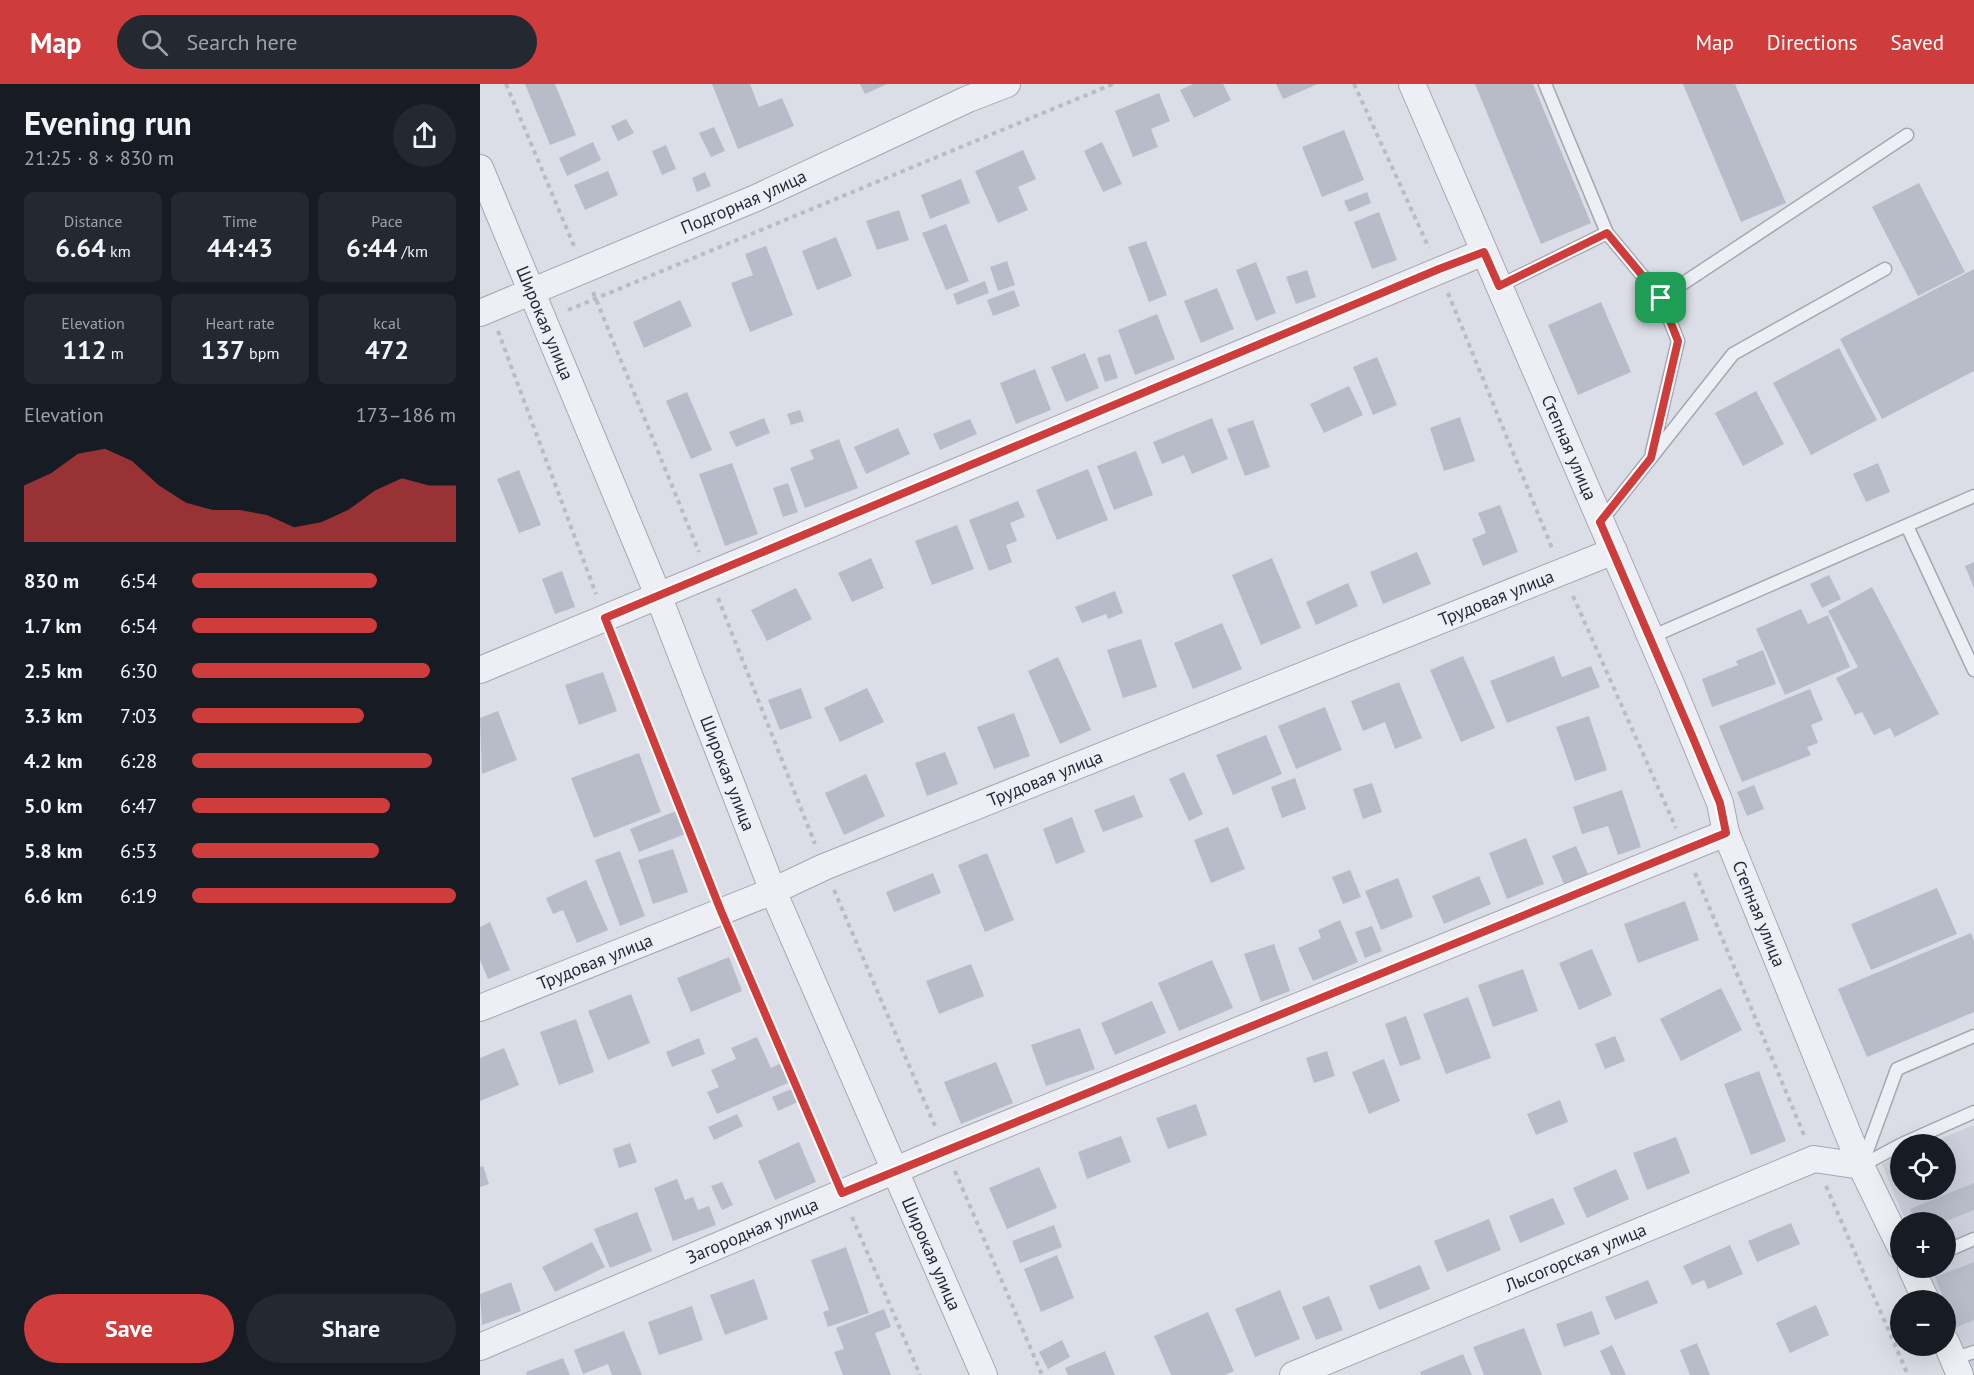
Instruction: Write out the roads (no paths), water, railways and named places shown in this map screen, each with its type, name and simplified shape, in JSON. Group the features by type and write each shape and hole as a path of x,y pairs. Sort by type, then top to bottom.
{"street":[{"name":"Подгорная улица","path":"485,311 756,198 965,91 1006,84"},
{"name":"Степная улица","path":"1412,84 1651,638 1720,803 1726,833 1861,1166 1890,1225"},
{"name":"Широкая улица","path":"480,168 658,594 773,891 984,1375"},
{"path":"480,670 1484,252"},
{"name":"Трудовая улица","path":"480,1008 773,891 824,867 1614,552"},
{"name":"Загородная улица","path":"480,1347 561,1315 945,1149 1726,833"},
{"name":"Лысогорская улица","path":"1293,1375 1814,1159 1861,1166"}],"lane":[{"path":"1545,84 1607,233 1661,298 1678,341 1651,458"},
{"path":"1661,298 1907,135"},
{"path":"1499,286 1607,233"},
{"path":"1600,522 1733,354 1885,269"},
{"path":"1651,638 1974,496"},
{"path":"1907,526 1974,670"},
{"path":"1861,1166 1897,1069 1974,1036"},
{"path":"1925,1134 1974,1112"},
{"path":"1861,1166 1890,1151"},
{"path":"1956,1247 1974,1239"}]}
